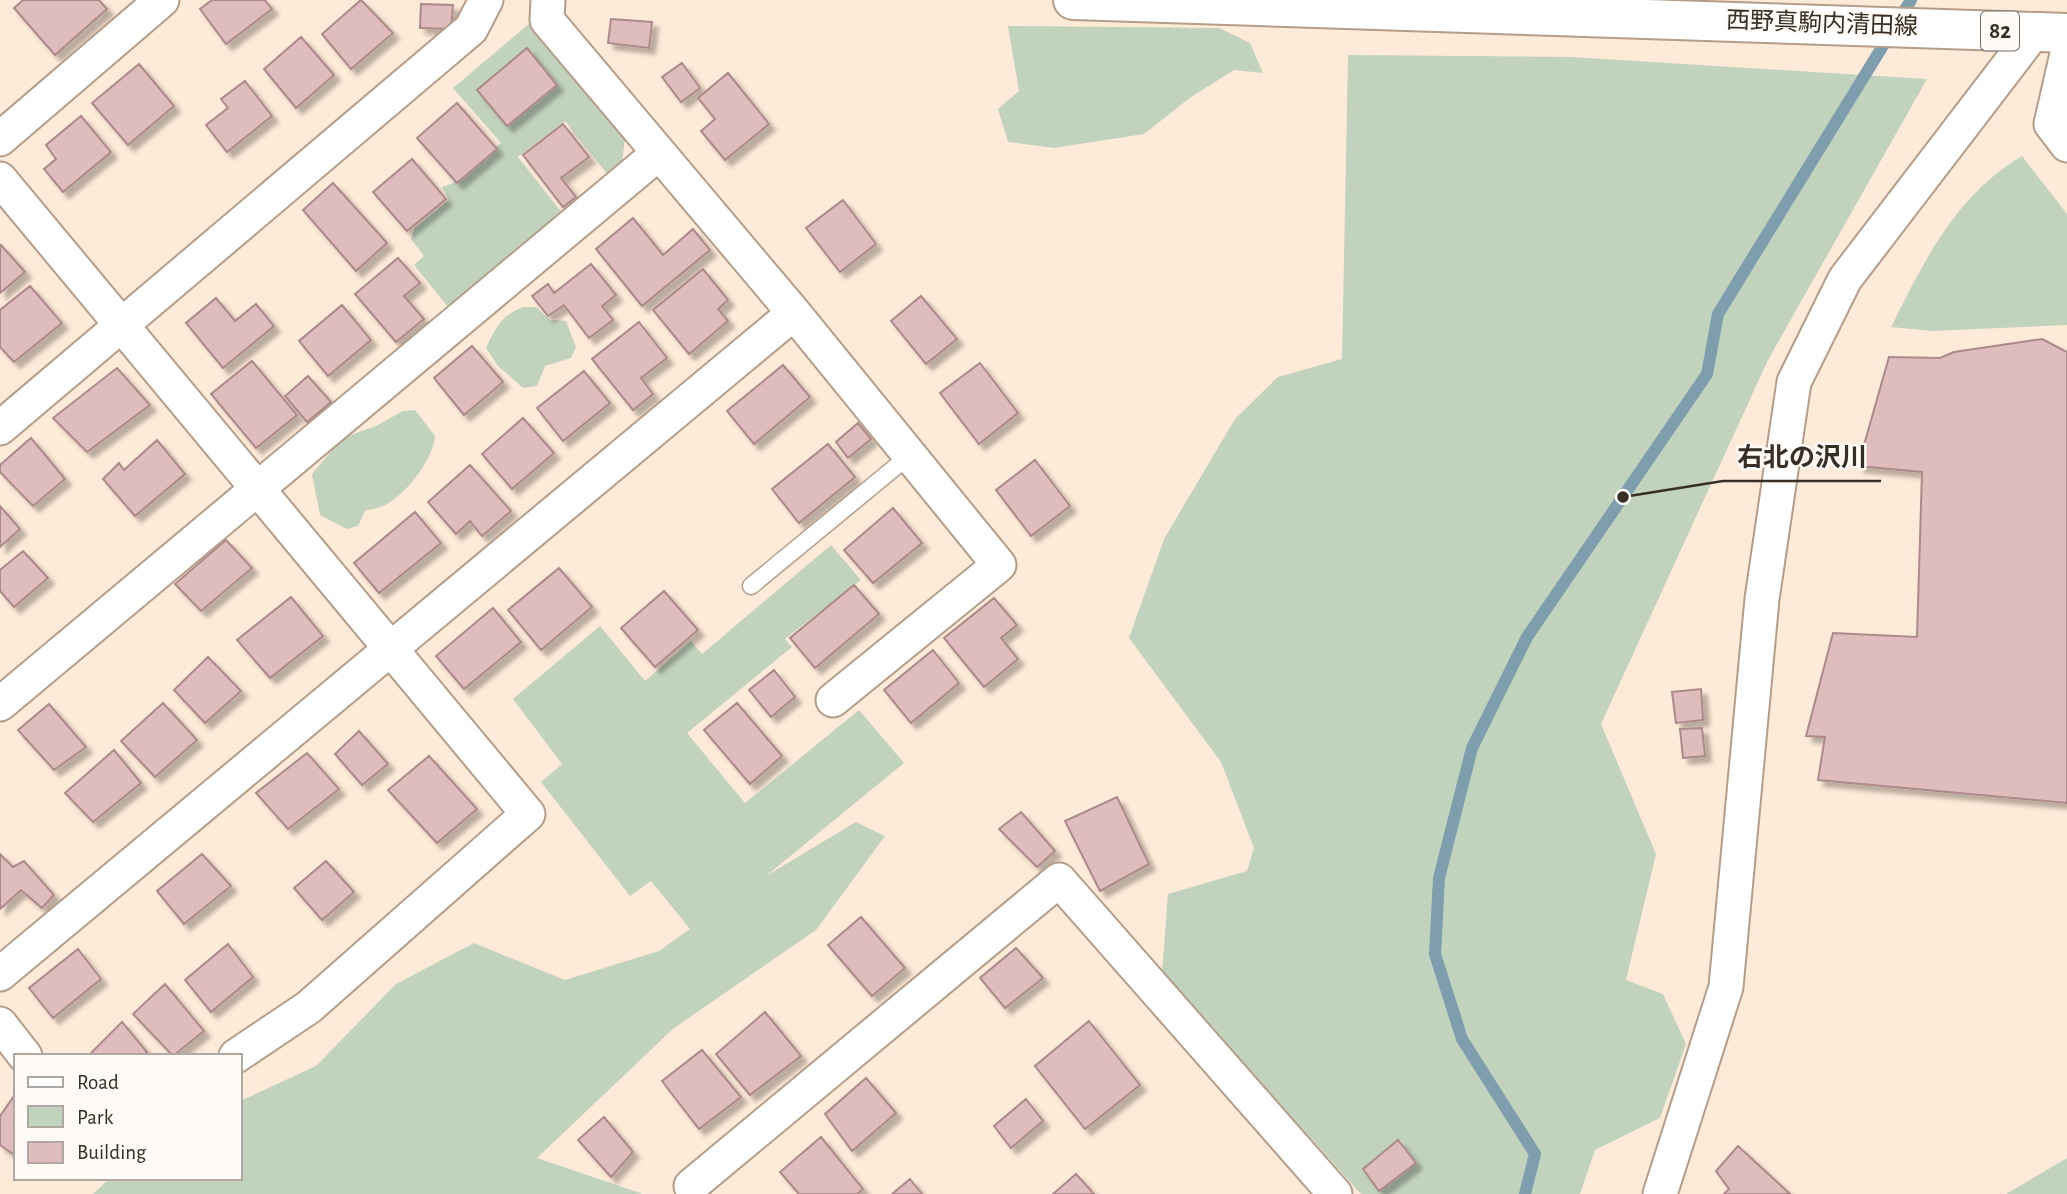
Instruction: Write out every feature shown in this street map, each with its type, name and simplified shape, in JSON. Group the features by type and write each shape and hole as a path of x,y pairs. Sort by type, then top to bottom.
{"main road":[{"name":"西野真駒内清田線","path":"1073,0 2050,32"}],"street":[{"path":"0,139 162,0"},
{"path":"0,428 471,29 486,0"},
{"path":"548,0 547,20 794,313 999,565 834,700"},
{"path":"1660,1194 1726,987 1762,599 1794,382 1845,279 2050,32"},
{"path":"2067,54 2051,124 2067,145"},
{"path":"0,704 659,153"},
{"path":"0,179 528,814 309,1007 239,1054"},
{"path":"0,974 794,313"},
{"path":"691,1186 1059,880 1335,1194"},
{"path":"0,1024 23,1054"}],"lane":[{"path":"751,586 911,456"}],"green space":[{"path":"530,23 625,138 622,163 608,175 565,121 518,157 562,213 448,307 414,265 424,256 411,239 415,228 449,200 442,187 451,184 501,143 453,88"},
{"path":"1008,26 1219,28 1250,43 1263,73 1234,70 1191,97 1144,134 1054,148 1008,142 998,109 1019,91"},
{"path":"1348,55 1572,57 1927,79 1768,360 1601,724 1656,854 1626,980 1663,994 1686,1044 1660,1118 1595,1150 1580,1194 1361,1194 1162,973 1168,894 1247,871 1254,848 1221,762 1129,638 1164,539 1235,419 1278,377 1342,359"},
{"path":"2022,156 2067,214 2067,325 1933,331 1891,327 1930,254 1960,210 1978,190"},
{"path":"524,307 536,307 550,320 566,321 576,347 571,358 545,366 537,386 523,388 498,366 486,348 500,322 510,313"},
{"path":"415,410 435,436 430,455 403,492 387,504 365,511 358,526 347,529 320,515 312,474 342,438 376,426 403,411"},
{"path":"831,545 861,580 785,639 792,647 687,733 745,803 859,710 904,763 766,876 856,822 885,836 816,930 674,1028 537,1158 643,1194 93,1194 108,1180 242,1180 242,1100 316,1066 396,984 474,943 565,980 659,951 690,929 651,881 630,896 541,782 562,764 513,699 600,626 645,681 691,641 702,654"},
{"path":"2067,1158 2067,1194 2006,1194"}],"building":[{"path":"23,0 99,0 107,9 55,55 14,8"},
{"path":"212,0 265,0 272,9 226,44 200,9"},
{"path":"361,0 393,33 351,69 322,34"},
{"path":"421,4 453,5 451,29 420,28"},
{"path":"611,19 652,22 649,48 608,43"},
{"path":"301,37 334,75 296,108 264,69"},
{"path":"527,48 557,85 507,126 477,90"},
{"path":"682,63 700,88 681,102 662,77"},
{"path":"139,64 174,106 128,145 92,103"},
{"path":"728,73 769,124 725,160 701,131 715,119 698,98"},
{"path":"245,81 272,116 227,152 206,125 228,108 221,99"},
{"path":"457,103 497,149 457,183 417,138"},
{"path":"81,116 111,152 63,192 44,169 56,159 46,145"},
{"path":"563,124 589,157 561,178 576,197 563,207 523,155"},
{"path":"412,159 446,199 407,231 373,192"},
{"path":"333,183 387,243 356,271 303,210"},
{"path":"843,200 876,244 840,272 806,228"},
{"path":"633,218 663,255 693,229 710,250 642,306 596,249"},
{"path":"0,246 25,272 0,293"},
{"path":"398,258 420,283 404,296 424,319 396,342 355,294"},
{"path":"591,264 616,295 602,306 613,320 589,338 564,305 548,316 532,296 548,284 554,293"},
{"path":"703,269 728,300 718,309 728,321 689,354 653,310"},
{"path":"30,286 62,323 14,362 0,347 0,310"},
{"path":"921,296 957,339 926,364 891,321"},
{"path":"216,298 235,321 256,304 274,326 223,368 186,323"},
{"path":"342,305 371,340 328,376 299,341"},
{"path":"639,322 667,358 641,378 653,394 633,410 592,359"},
{"path":"2042,339 2067,352 2067,803 1818,780 1825,737 1806,736 1833,633 1917,637 1922,472 1858,466 1889,357 1940,358 1954,352"},
{"path":"472,346 503,382 464,415 434,378"},
{"path":"252,361 297,415 256,448 211,394"},
{"path":"980,363 1018,413 979,444 940,393"},
{"path":"783,365 810,397 754,444 727,411"},
{"path":"117,368 150,405 87,452 53,418"},
{"path":"584,371 610,403 563,441 537,408"},
{"path":"308,376 331,402 307,422 285,396"},
{"path":"523,418 554,453 512,489 482,454"},
{"path":"858,423 871,439 848,458 836,442"},
{"path":"31,438 65,479 33,506 0,472 0,465"},
{"path":"157,440 185,474 135,516 103,479 119,463 124,470"},
{"path":"828,444 855,477 799,523 772,489"},
{"path":"1035,460 1070,506 1031,536 996,490"},
{"path":"470,465 511,511 482,536 470,521 456,534 428,502"},
{"path":"0,506 20,529 0,547"},
{"path":"893,508 922,543 873,583 844,550"},
{"path":"415,512 441,543 379,593 354,563"},
{"path":"226,540 252,568 201,611 175,584"},
{"path":"23,551 48,578 14,607 0,591 0,570"},
{"path":"559,568 592,607 541,650 508,610"},
{"path":"854,585 879,614 815,668 790,638"},
{"path":"664,591 698,630 655,667 621,628"},
{"path":"291,597 323,636 270,678 237,640"},
{"path":"994,598 1017,625 1001,638 1018,659 984,687 944,638"},
{"path":"493,608 521,642 464,689 436,656"},
{"path":"933,650 959,683 911,723 884,690"},
{"path":"208,657 241,691 205,723 174,690"},
{"path":"774,670 795,697 771,717 749,690"},
{"path":"1701,689 1703,720 1676,723 1672,692"},
{"path":"163,703 197,740 155,777 121,741"},
{"path":"737,703 782,756 750,784 704,730"},
{"path":"49,704 86,747 54,770 18,730"},
{"path":"1702,728 1705,756 1683,758 1680,729"},
{"path":"359,731 388,764 362,785 335,754"},
{"path":"114,750 141,783 93,822 65,793"},
{"path":"307,753 339,789 288,829 256,793"},
{"path":"429,756 477,809 437,843 388,790"},
{"path":"1117,797 1149,864 1100,891 1065,821"},
{"path":"1021,812 1055,851 1037,867 999,829"},
{"path":"0,854 13,867 24,861 54,895 42,908 21,890 0,909"},
{"path":"202,854 231,886 184,924 157,891"},
{"path":"326,861 354,892 322,920 294,888"},
{"path":"861,917 905,968 872,996 828,945"},
{"path":"228,944 253,977 211,1012 185,980"},
{"path":"1016,948 1043,978 1005,1008 980,978"},
{"path":"78,949 101,979 53,1018 29,988"},
{"path":"165,984 204,1031 175,1054 171,1054 133,1014"},
{"path":"765,1012 801,1056 750,1095 716,1054"},
{"path":"1089,1021 1140,1085 1085,1129 1035,1066"},
{"path":"122,1022 147,1052 144,1054 90,1054"},
{"path":"702,1050 741,1097 699,1129 662,1081"},
{"path":"866,1078 896,1113 852,1151 825,1114"},
{"path":"14,1096 14,1155 0,1145 0,1116"},
{"path":"1026,1099 1043,1121 1011,1148 994,1126"},
{"path":"604,1117 633,1152 611,1177 578,1140"},
{"path":"821,1137 863,1189 857,1194 799,1194 780,1172"},
{"path":"1398,1140 1416,1163 1379,1191 1363,1169"},
{"path":"1738,1146 1790,1194 1724,1194 1729,1189 1716,1171"},
{"path":"1076,1174 1094,1194 1053,1194"},
{"path":"910,1179 922,1194 892,1194"}],"waterway":[{"path":"1525,1194 1535,1154 1462,1039 1435,954 1439,878 1472,748 1527,637 1707,374 1718,314 1911,0"}],"place":[{"name":"右北の沢川","path":"1623,497"}]}
